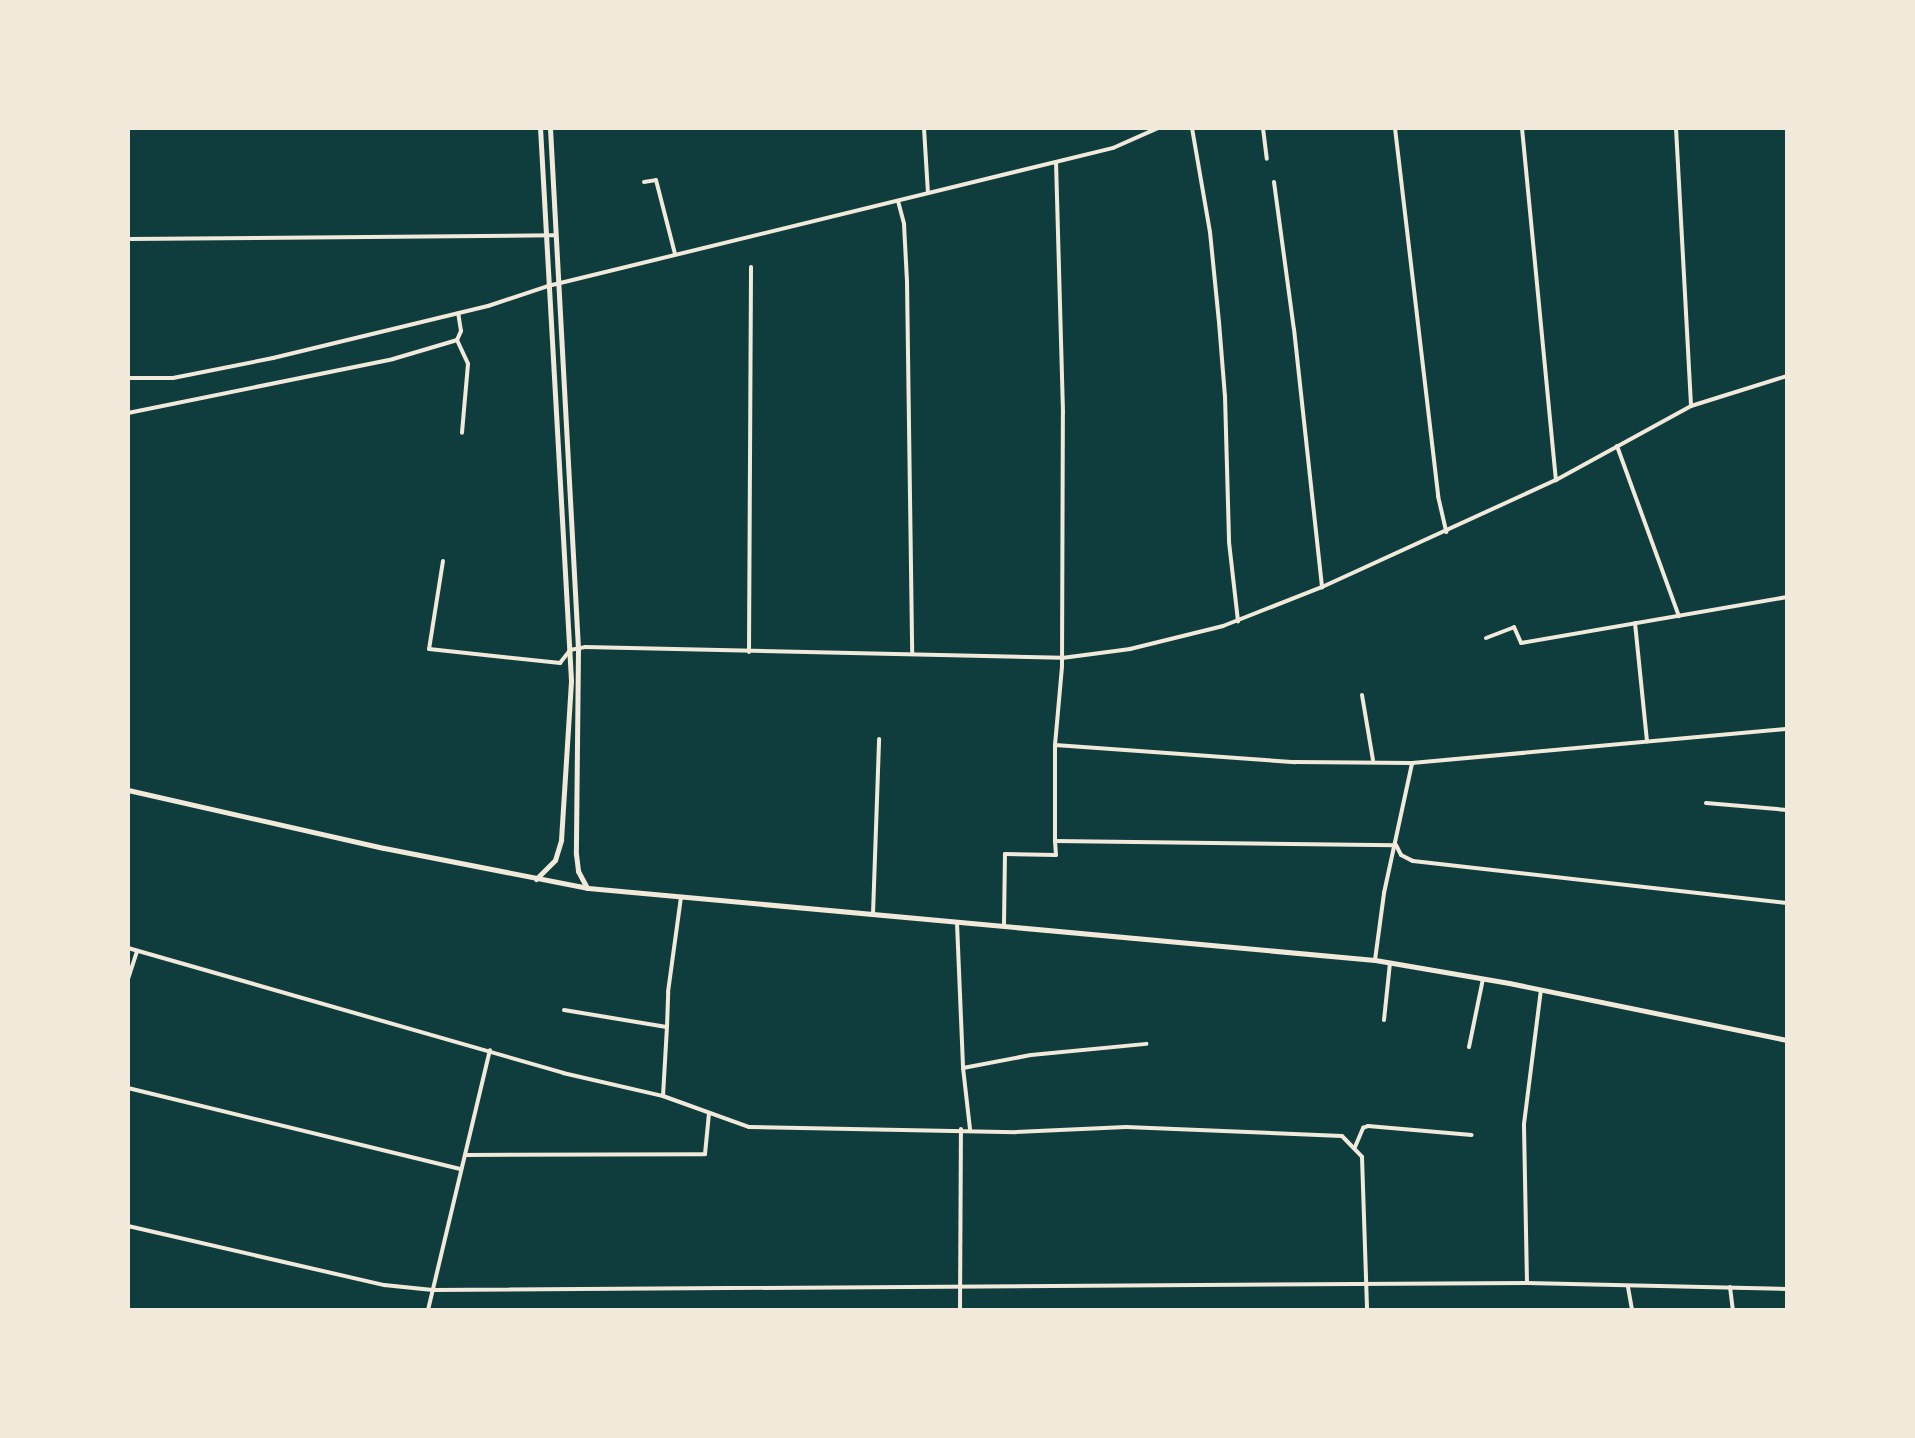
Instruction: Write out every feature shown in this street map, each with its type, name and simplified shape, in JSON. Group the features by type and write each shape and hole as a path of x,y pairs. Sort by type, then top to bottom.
{"main road":[{"path":"536,880 555,860 561,840 568,745 570,650 540,128"},
{"path":"550,128 578,649 576,854 578,871 588,888"},
{"path":"128,790 536,880 588,888 1375,960 1787,1040"}],"street":[{"path":"924,128 928,193"},
{"path":"128,378 188,375 458,313 548,286 1113,148 1158,128"},
{"path":"1192,128 1210,232 1219,322 1225,396 1229,542 1238,621"},
{"path":"1263,128 1267,159"},
{"path":"1395,128 1438,496 1446,532"},
{"path":"1522,128 1527,153 1556,480"},
{"path":"1676,128 1691,406"},
{"path":"1004,924 1005,854 1056,855 1055,745 1062,658 1063,412 1056,162"},
{"path":"644,182 656,180 676,255"},
{"path":"1274,182 1294,329 1322,587"},
{"path":"898,201 904,224 907,281 912,653"},
{"path":"128,239 554,235"},
{"path":"749,652 751,267"},
{"path":"458,313 461,331 457,340 468,364 462,433"},
{"path":"128,413 393,359 457,340"},
{"path":"443,561 429,649 560,663 570,650 578,649 1062,658 1130,649 1238,621 1322,587 1556,480 1691,406 1787,376"},
{"path":"1617,445 1679,616"},
{"path":"1486,638 1514,627 1521,643 1787,597"},
{"path":"1635,623 1647,741"},
{"path":"1362,695 1373,761"},
{"path":"1055,745 1295,762 1412,763 1787,729"},
{"path":"873,914 879,739"},
{"path":"1375,960 1384,893 1412,763"},
{"path":"1706,803 1787,810"},
{"path":"1055,841 1396,845"},
{"path":"1396,845 1401,855 1413,861 1787,903"},
{"path":"663,1096 668,992 681,897"},
{"path":"957,922 963,1068 970,1129"},
{"path":"128,948 563,1073 663,1096 749,1127 1227,1130 1342,1136 1362,1157 1367,1310"},
{"path":"128,979 137,952"},
{"path":"1384,1020 1390,963"},
{"path":"1469,1047 1483,979"},
{"path":"1527,1283 1524,1124 1541,990"},
{"path":"564,1010 667,1027"},
{"path":"963,1068 1031,1055 1146,1044"},
{"path":"428,1310 490,1050"},
{"path":"128,1088 461,1169"},
{"path":"465,1155 705,1154 709,1113"},
{"path":"1355,1147 1363,1128 1368,1126 1472,1135"},
{"path":"960,1310 961,1129"},
{"path":"128,1226 384,1285 433,1290 1527,1283 1787,1289"},
{"path":"1628,1287 1632,1310"},
{"path":"1730,1287 1733,1310"}]}
